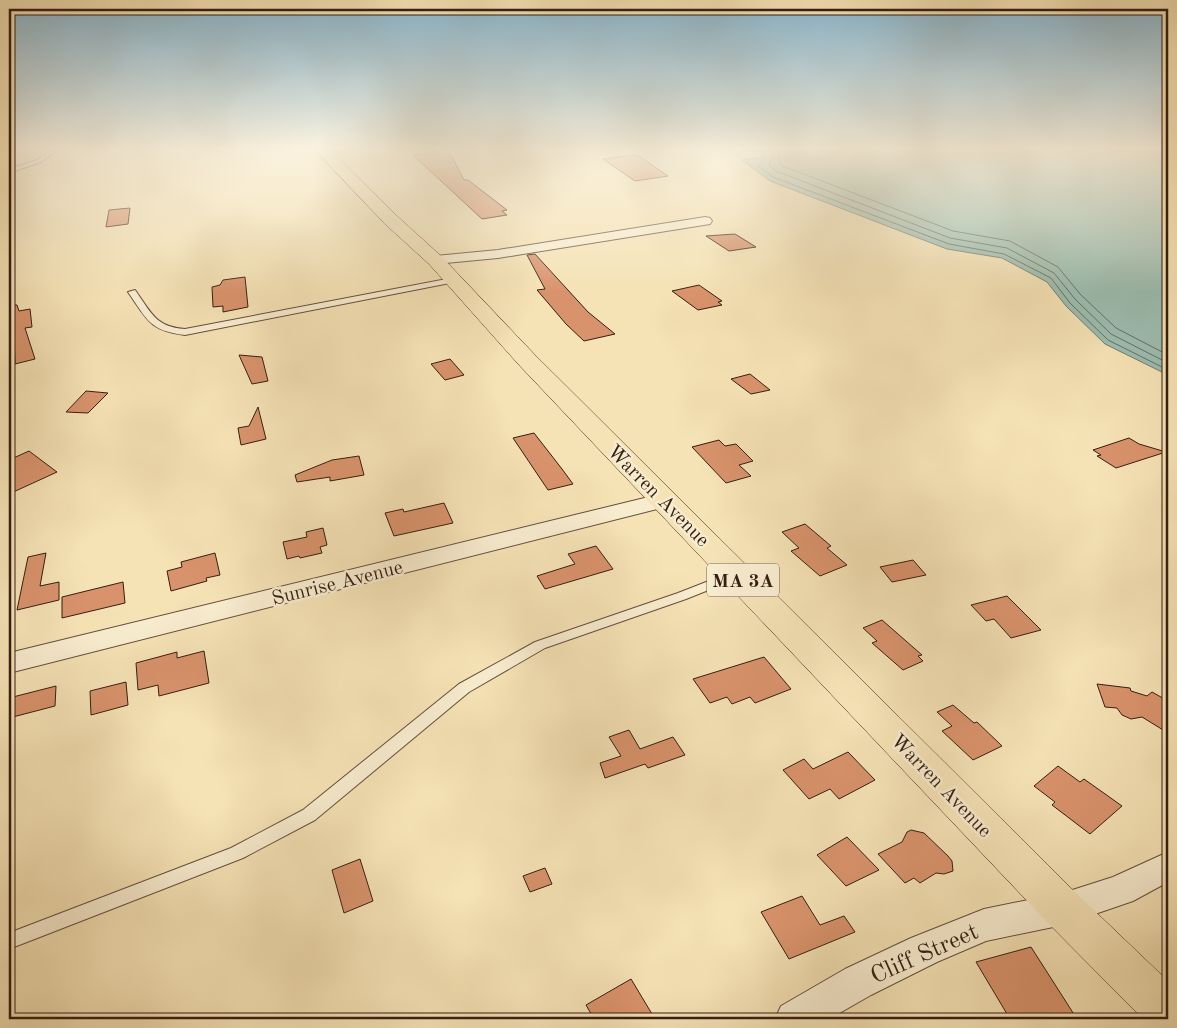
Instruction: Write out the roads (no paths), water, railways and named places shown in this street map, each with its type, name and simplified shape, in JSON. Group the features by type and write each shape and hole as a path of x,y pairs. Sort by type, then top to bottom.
{"main road":[{"name":"Warren Avenue","path":"371,196 397,226 443,270 527,360 1063,909 1168,1012"}],"street":[{"path":"443,270 498,254 705,221"},
{"name":"Sunrise Avenue","path":"9,663 420,560 560,528 665,500"},
{"name":"Cliff Street","path":"794,1019 858,982 924,950 984,925 1063,909 1121,890 1167,865"}],"lane":[{"path":"132,292 156,325 167,331 185,332 443,270"},
{"path":"9,941 238,853 309,815 464,688 540,645 657,605 738,574"}],"water":[{"path":"809,196 1168,196 1168,375 1105,344 1066,306 1047,282 1002,258 947,249"}]}
